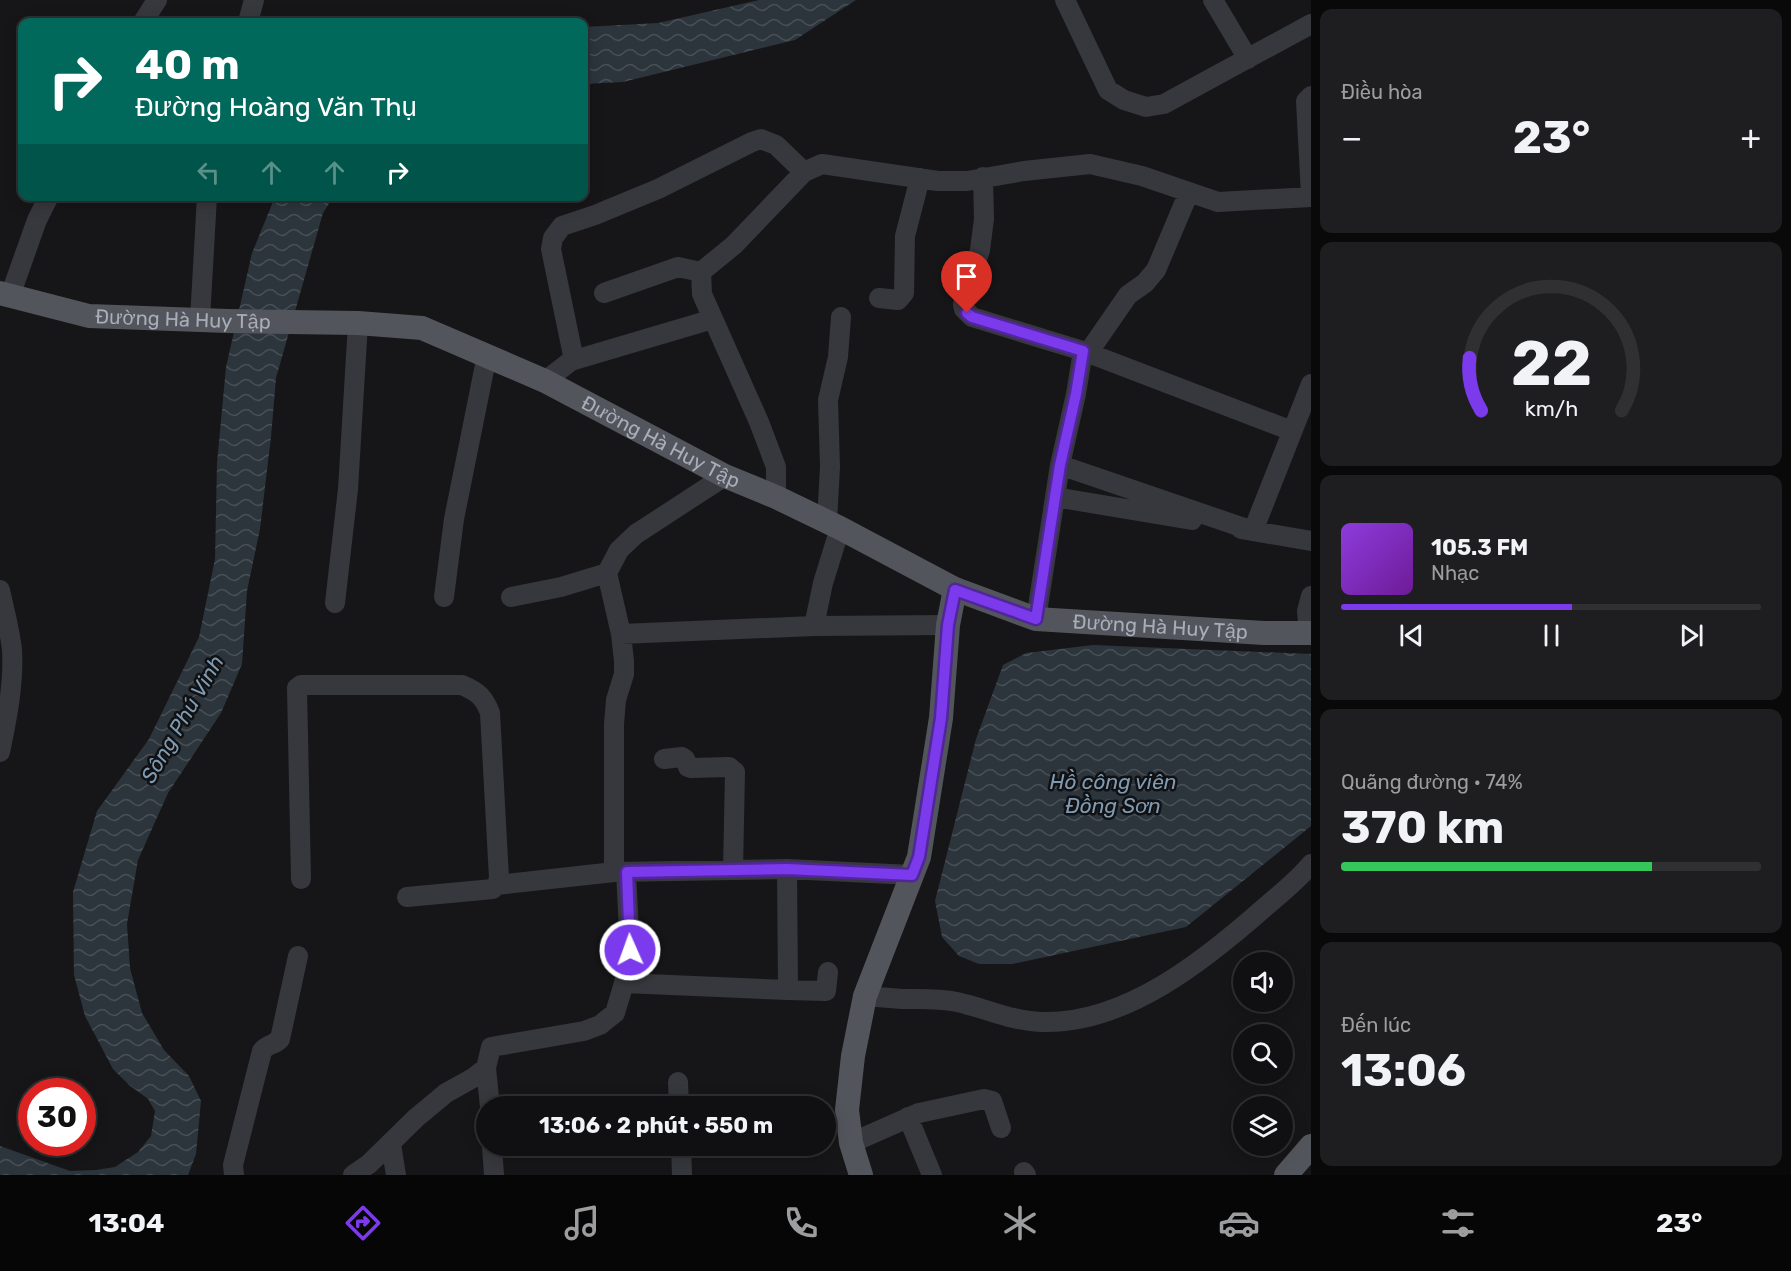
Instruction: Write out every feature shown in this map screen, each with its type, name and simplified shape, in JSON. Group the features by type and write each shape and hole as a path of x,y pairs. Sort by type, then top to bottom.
{"main road":[{"name":"Đường Hà Huy Tập","path":"5,294 89,316 228,321 358,322 422,328 545,381 724,476 776,496 833,524 955,590 1036,619 1264,633 1310,633"},
{"path":"861,1175 851,1143 847,1110 853,1056 865,996 919,857 941,718 948,625 955,590"},
{"path":"1286,1175 1311,1146"}],"street":[{"path":"146,18 157,0"},
{"path":"249,18 254,0"},
{"path":"1065,0 1108,90 1124,100 1146,107 1164,104 1311,24"},
{"path":"1213,0 1248,59"},
{"path":"701,272 734,245 804,172 822,164 920,178 967,181 1090,164 1142,176 1218,202 1311,196 1306,101 1311,96"},
{"path":"574,360 551,249 553,238 562,226 658,189 762,139 776,145 804,172"},
{"path":"983,177 984,219 980,250 966,293 964,309 972,317 1086,352 1292,431"},
{"path":"879,298 898,300 904,293 905,236 920,178"},
{"path":"1036,619 1060,465 1086,352 1128,295 1145,283 1156,270 1189,192"},
{"path":"5,294 46,201"},
{"path":"200,320 207,201"},
{"path":"604,293 678,267 701,272"},
{"path":"701,272 702,294 759,422 776,467 776,496"},
{"path":"814,626 824,583 833,524 828,399 838,357 841,317"},
{"path":"545,381 561,367 574,360 713,319"},
{"path":"335,603 348,489 358,322"},
{"path":"444,597 454,519 487,355"},
{"path":"1253,531 1311,384"},
{"path":"1060,465 1253,531"},
{"path":"511,597 561,588 606,573 619,550 636,534 724,476"},
{"path":"1055,497 1311,541"},
{"path":"489,1096 486,1068 491,1047 584,1031 600,1025 615,1013 624,983 630,950 620,872 614,724 616,700 624,674 624,661 621,634 606,573"},
{"path":"0,590 12,647 12,666 7,721 0,752"},
{"path":"1310,633 1307,611 1311,596"},
{"path":"621,634 814,626 948,625"},
{"path":"301,879 297,687 301,685 446,684 462,686 479,692 490,713 499,878 493,890 407,897"},
{"path":"664,759 682,757 691,768 729,767 735,772 733,870"},
{"path":"865,996 956,1001 1007,1017 1041,1022 1076,1018 1117,1008 1178,975 1232,936 1311,864"},
{"path":"787,869 788,990"},
{"path":"497,885 620,872 787,869 912,875"},
{"path":"234,1175 233,1165 262,1051 280,1039 298,956"},
{"path":"624,983 825,991 828,972"},
{"path":"353,1175 369,1164 416,1118 446,1093 486,1068"},
{"path":"678,1082 679,1096"},
{"path":"851,1143 908,1117 991,1099 1001,1128"},
{"path":"908,1117 932,1175"},
{"path":"391,1144 396,1175"},
{"path":"493,1156 494,1175"},
{"path":"681,1156 682,1175"}],"water":[{"path":"759,0 856,0 795,40 623,82 588,84 588,27 658,23"},
{"name":"Sông Phú Vinh","path":"273,201 330,201 323,213 276,378 260,529 247,591 242,664 221,713 168,793 138,860 127,924 130,968 142,1013 164,1050 189,1076 201,1101 196,1154 188,1175 0,1175 0,1146 18,1152 18,1156 28,1156 70,1171 96,1170 115,1167 138,1152 151,1136 155,1111 148,1099 113,1069 85,1016 74,975 73,892 97,811 149,739 199,637 215,559 217,463 226,367 252,253"},
{"name":"Hồ công viên Đồng Sơn","path":"1093,645 1311,654 1311,826 1186,927 1012,964 979,964 959,956 942,937 935,901 976,739 1003,665 1026,653"}],"route":[{"path":"630,950 627,872 787,869 912,875 919,857 941,718 948,625 955,590 1036,619 1060,465 1083,351 972,317 967,313"}]}
